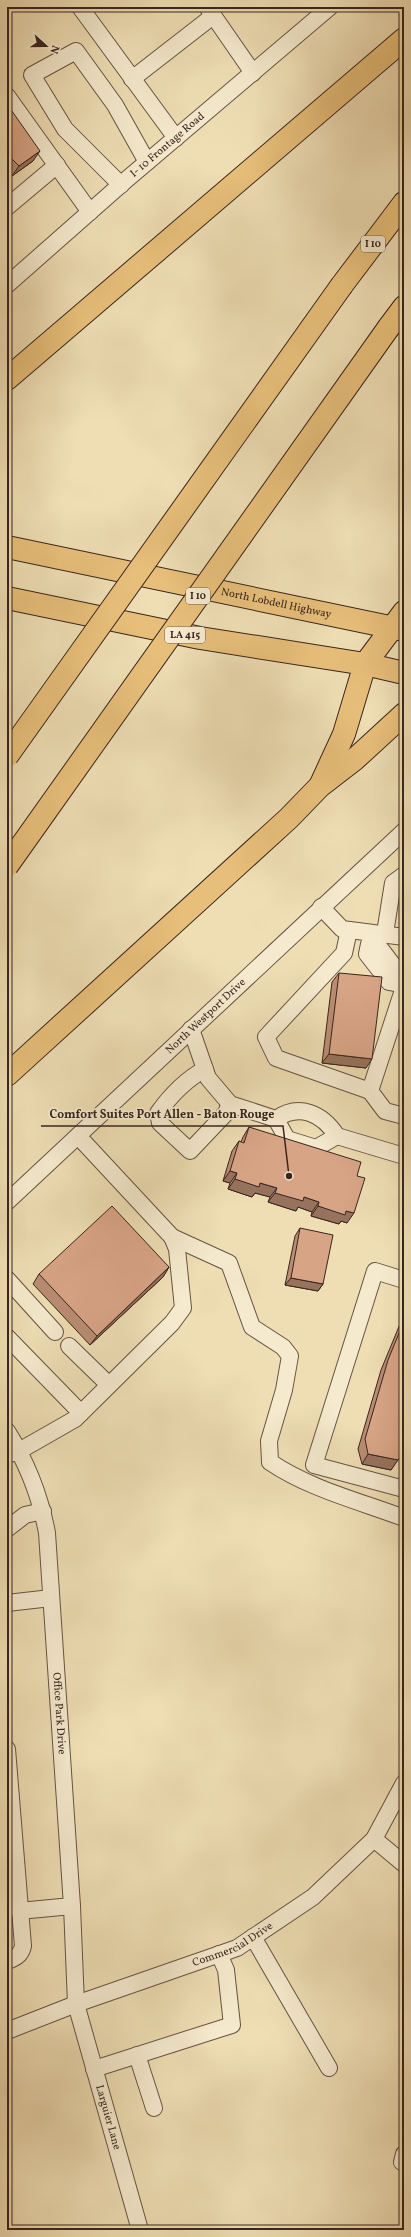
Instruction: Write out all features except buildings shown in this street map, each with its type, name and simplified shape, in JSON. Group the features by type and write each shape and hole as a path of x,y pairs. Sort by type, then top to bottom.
{"highway":[{"path":"7,379 404,39"},
{"name":"I 10","path":"7,756 342,286 404,203"},
{"name":"I 10","path":"7,866 404,307"},
{"name":"North Lobdell Highway","path":"7,547 400,623"},
{"name":"LA 415","path":"7,598 200,638 365,664 404,672"},
{"path":"320,786 344,734 365,664 400,623"},
{"path":"7,1075 289,818 320,786 355,760 404,714"}],"street":[{"path":"80,7 176,138"},
{"name":"I- 10 Frontage Road","path":"7,285 147,162 330,7"},
{"path":"132,79 210,12 253,72"},
{"path":"121,185 65,129 32,74 76,51 114,105 147,162"},
{"path":"7,96 90,212"},
{"path":"7,207 57,165"},
{"name":"North Westport Drive","path":"7,1202 404,831"},
{"path":"385,933 393,884 404,875"},
{"path":"321,907 342,929 360,935 377,944 399,973 403,986 370,1091"},
{"path":"404,937 385,933 360,935 266,1037 276,1058 370,1091 385,1111 404,1116"},
{"path":"191,1029 208,1078 230,1104 276,1119 287,1140 316,1148 337,1136"},
{"path":"205,1069 194,1076 164,1104 158,1113 160,1123 190,1151 226,1114 230,1104"},
{"path":"276,1119 284,1113 296,1110 319,1116 331,1126 337,1136 404,1156"},
{"path":"13,1453 75,1419 172,1323 183,1308 177,1249 172,1237 78,1136"},
{"path":"172,1237 229,1263 252,1327 283,1347 290,1356 284,1390 269,1441 270,1462 283,1471 318,1487 404,1518"},
{"path":"404,1280 375,1271 314,1465 404,1489"},
{"path":"7,1279 56,1332"},
{"path":"7,1337 81,1413"},
{"path":"69,1346 109,1385"},
{"name":"Office Park Drive","path":"7,1431 13,1453 31,1473 43,1511 47,1533 72,1906 76,2004"},
{"path":"7,1529 25,1516 43,1511"},
{"path":"7,1603 51,1598"},
{"path":"7,1749 23,1946 21,1952 16,1958 7,1961"},
{"name":"Commercial Drive","path":"7,2031 76,2004 237,1948 313,1897 374,1839 404,1783"},
{"path":"374,1839 404,1864"},
{"path":"20,1911 72,1906"},
{"path":"253,1937 329,2068"},
{"path":"94,2069 232,2025 226,1970 219,1954"},
{"name":"Larguier Lane","path":"76,2004 140,2230"},
{"path":"137,2055 154,2108"},
{"path":"404,2154 402,2162 404,2163"}],"place":[{"name":"Comfort Suites Port Allen - Baton Rouge","path":"289,1176"}]}
